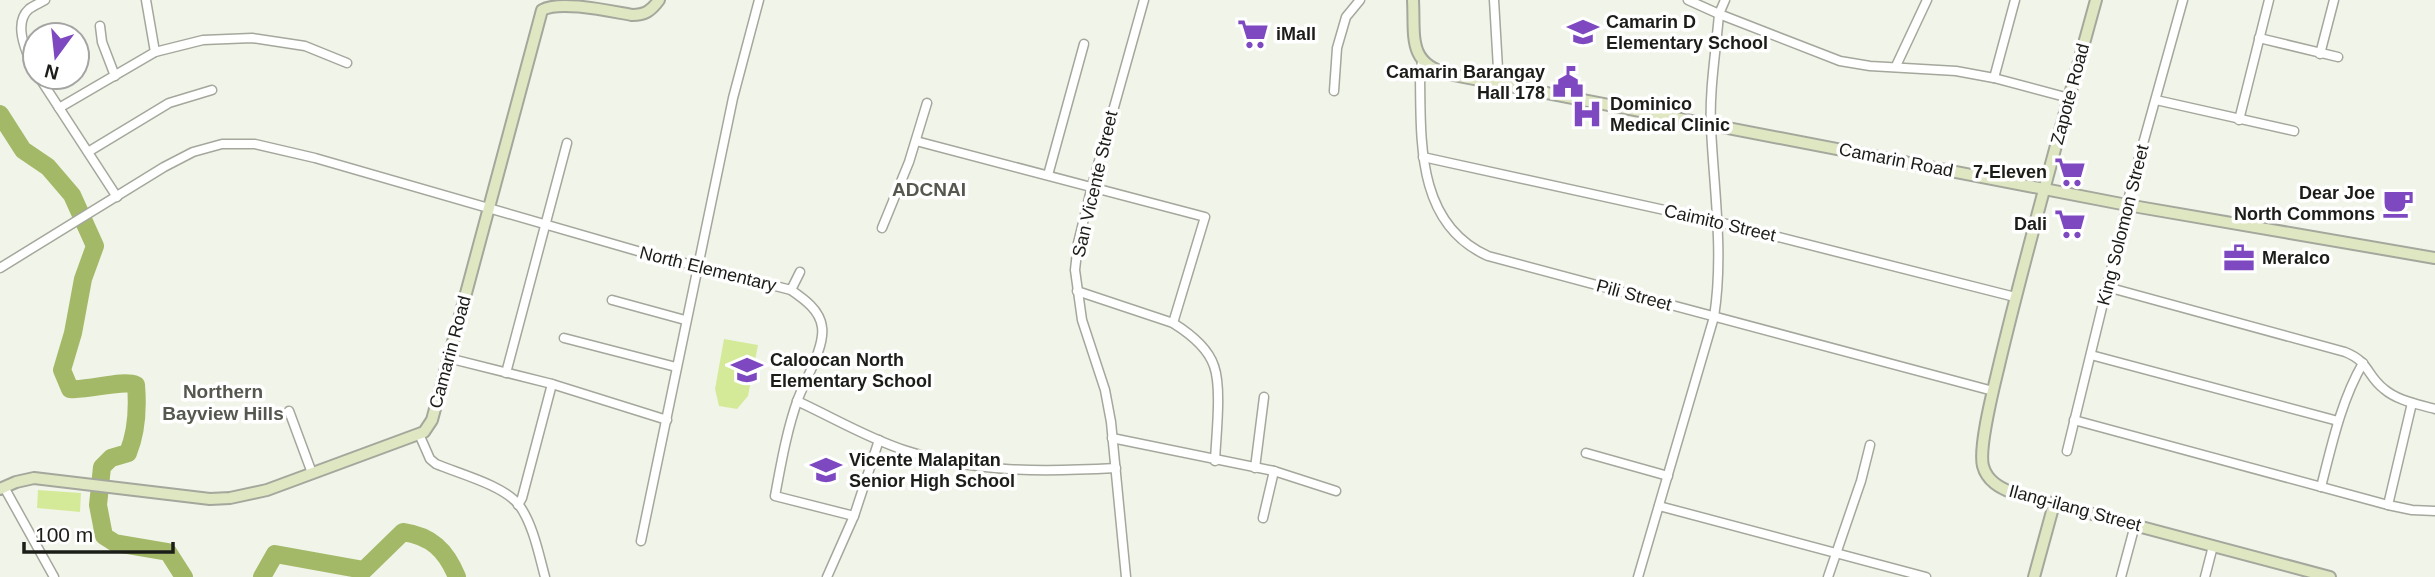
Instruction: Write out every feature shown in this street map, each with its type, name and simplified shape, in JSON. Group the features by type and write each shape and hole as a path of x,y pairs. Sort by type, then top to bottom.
{"main road":[{"name":"Camarin Road","path":"419,434 432,420 542,10 547,6 567,2 642,15 659,0"},
{"path":"1413,0 1416,46 1422,62"},
{"name":"Zapote Road","path":"2044,189 2096,0"},
{"name":"Camarin Road","path":"1422,62 1437,71 1499,86 2127,205 2435,258"},
{"name":"Ilang-ilang Street","path":"2044,189 1993,391 1982,449 1983,467 1987,475 2001,489 2213,546 2294,572 2330,577"},
{"path":"1,485 34,478 220,499 267,490 419,434"},
{"path":"2034,577 2054,504"}],"street":[{"path":"23,21 27,10 44,0"},
{"path":"146,0 155,52"},
{"path":"641,541 733,99 759,0"},
{"name":"San Vicente Street","path":"1126,577 1116,468 1105,390 1086,335 1075,270 1078,243 1091,186 1143,0"},
{"path":"1334,91 1337,48 1346,18 1360,0"},
{"path":"1494,0 1499,86"},
{"path":"1688,0 1840,61 1870,66 1956,71 2069,98"},
{"path":"1638,577 1714,317 1719,275 1719,222 1711,125 1718,14 1725,0"},
{"path":"1896,66 1927,0"},
{"path":"1994,78 2015,0"},
{"name":"King Solomon Street","path":"2067,451 2127,205 2183,0"},
{"path":"2239,120 2269,0"},
{"path":"2320,54 2334,0"},
{"path":"100,26 102,42 115,76"},
{"path":"59,108 155,52 203,40 252,38 305,46 347,63"},
{"path":"2259,38 2338,57"},
{"path":"1048,175 1084,44"},
{"name":"Pili Street","path":"1422,62 1420,74 1423,157 1431,193 1447,227 1473,249 1488,256 1993,391"},
{"path":"88,152 169,103 212,90"},
{"path":"48,91 115,199"},
{"path":"2156,100 2294,131"},
{"path":"882,228 928,103"},
{"path":"916,141 1205,217 1173,323"},
{"path":"506,373 567,142"},
{"name":"North Elementary","path":"0,268 163,167 193,152 222,144 255,144 292,152 641,252 791,290 818,316 823,331 797,401 775,496 854,516"},
{"name":"Caimito Street","path":"1423,157 1719,222 2015,297"},
{"path":"791,290 800,272"},
{"path":"2107,287 2344,352 2363,363 2385,391 2412,403 2435,409"},
{"path":"1077,291 1173,323 1187,331 1205,351 1214,366 1217,383 1215,461"},
{"path":"612,300 685,320"},
{"path":"564,338 676,367"},
{"path":"2091,355 2338,421"},
{"path":"448,359 552,384 667,419"},
{"path":"2321,487 2338,421 2363,363"},
{"path":"518,505 552,384"},
{"path":"1255,468 1264,397"},
{"path":"797,401 879,440 923,455 1004,470 1052,472 1116,468"},
{"path":"2388,505 2412,403"},
{"path":"289,411 312,473"},
{"path":"2074,420 2388,505 2435,511"},
{"path":"419,434 430,459 436,464 498,489 518,505 526,516 545,577"},
{"path":"1112,438 1215,461 1275,471 1336,491"},
{"path":"827,577 854,516 879,440"},
{"path":"1828,577 1861,481 1870,445"},
{"path":"1586,453 1668,475"},
{"path":"1263,518 1275,471"},
{"path":"1,485 54,577"},
{"path":"1659,506 1926,577"},
{"path":"2121,577 2135,525"},
{"path":"2205,577 2213,546"}],"green space":[{"path":"724,339 758,345 748,396 737,409 719,406 715,389"},
{"path":"38,490 81,493 80,512 37,508"}],"waterway":[{"path":"0,114 23,150 48,167 72,195 95,246 83,279 73,333 62,370 70,389 122,383 136,385 136,420 128,453 111,458 102,467 98,505 104,536 115,543 168,552 184,577"},
{"path":"262,577 275,554 364,570 403,532 422,537 436,546 448,559 457,577"}],"place":[{"name":"Camarin D Elementary School","path":"1583,32"},
{"name":"iMall","path":"1253,34"},
{"name":"Camarin Barangay Hall 178","path":"1568,82"},
{"name":"Dominico Medical Clinic","path":"1587,114"},
{"name":"7-Eleven","path":"2070,172"},
{"name":"Dear Joe North Commons","path":"2398,203"},
{"name":"Dali","path":"2070,224"},
{"name":"Meralco","path":"2239,258"},
{"name":"Caloocan North Elementary School","path":"747,370"},
{"name":"Vicente Malapitan Senior High School","path":"826,470"}],"district":[{"name":"ADCNAI","path":"929,189"},
{"name":"Northern Bayview Hills","path":"223,402"}]}
